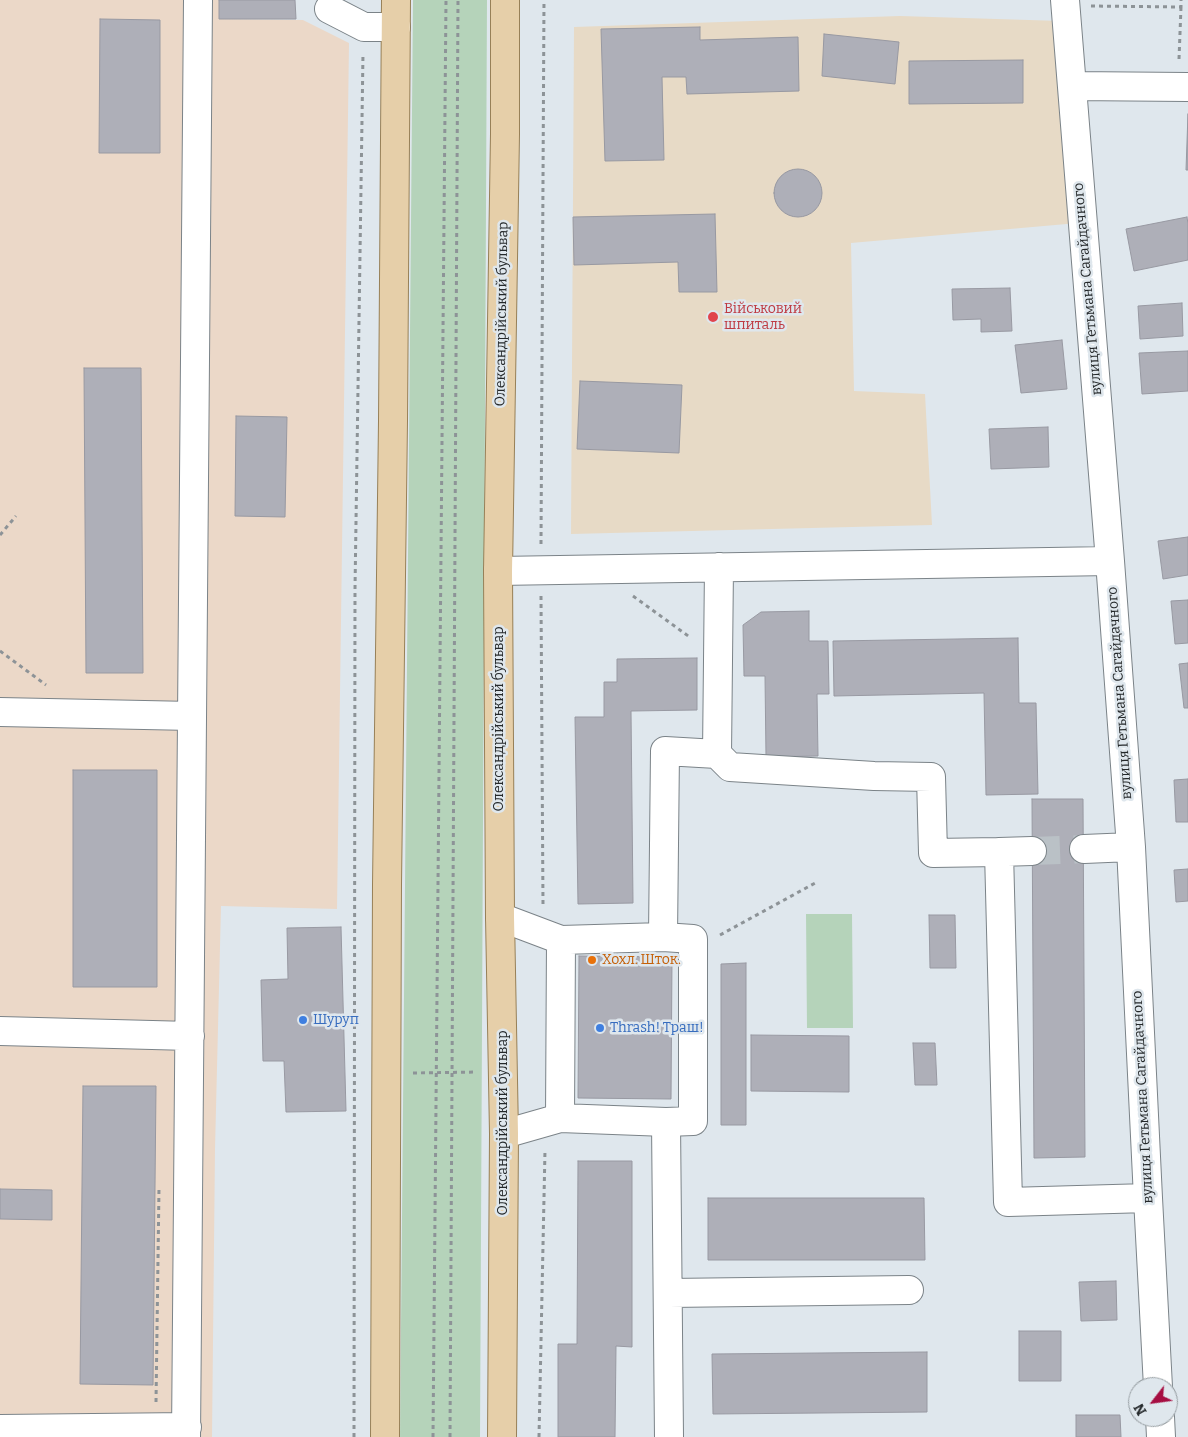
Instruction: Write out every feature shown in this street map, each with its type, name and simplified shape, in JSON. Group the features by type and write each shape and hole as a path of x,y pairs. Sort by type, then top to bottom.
{"main road":[{"path":"385,1437 387,884 396,0"},
{"name":"Олександрійський бульвар","path":"502,1437 504,1134 500,916 498,571 505,134 505,0"}],"street":[{"path":"0,1429 186,1432 198,0"},
{"name":"вулиця Гетьмана Сагайдачного","path":"1065,2 1131,847 1157,1377"},
{"path":"329,9 364,27 396,27"},
{"path":"1072,86 1183,87"},
{"path":"498,571 1110,561"},
{"path":"717,754 719,567"},
{"path":"0,712 192,716"},
{"path":"663,936 665,751 717,754 730,767 874,776 931,777 933,853 1032,851"},
{"path":"1084,849 1131,847"},
{"path":"999,852 1008,1202 1148,1198"},
{"path":"500,916 552,936 663,936 693,938 693,1121 551,1121 504,1134"},
{"path":"551,1121 552,936"},
{"path":"0,1031 190,1036"},
{"path":"666,1122 669,1437"},
{"path":"669,1293 910,1290"}],"path":[{"path":"433,1437 446,0"},
{"path":"450,1437 458,0"},
{"path":"544,0 541,570 552,936"},
{"path":"1181,0 1183,87"},
{"path":"1065,2 1181,8"},
{"path":"354,1437 356,589 364,27"},
{"path":"0,535 16,516"},
{"path":"596,569 718,658"},
{"path":"0,651 46,686"},
{"path":"693,949 817,882"},
{"path":"387,1073 503,1072"},
{"path":"539,1437 545,1139 551,1121"}],"shaded area":[{"path":"0,0 219,0 219,19 303,20 349,43 337,909 221,906 215,1149 212,1437 0,1437"},
{"name":"Військовий шпиталь","path":"900,16 1061,21 1078,223 851,243 854,391 925,394 932,525 571,534 574,27"}],"green space":[{"path":"413,0 487,0 480,1437 400,1437"},
{"path":"806,914 852,914 853,1028 807,1028"}],"building":[{"path":"219,0 295,0 296,19 219,19"},
{"path":"100,19 160,20 160,153 99,153"},
{"path":"700,27 700,40 798,37 799,91 687,94 686,77 662,77 664,160 605,161 601,29"},
{"path":"824,34 899,42 895,84 822,76"},
{"path":"1023,60 1023,103 909,104 909,61"},
{"path":"1188,114 1188,170 1186,170"},
{"path":"798,169 807,171 815,176 820,184 822,193 820,202 815,210 807,215 798,217 789,215 781,210 776,202 774,193 776,184 781,176 789,171"},
{"path":"715,214 717,292 679,292 678,262 574,265 573,217"},
{"path":"1187,217 1188,260 1134,271 1126,229"},
{"path":"1010,288 1012,331 981,332 981,319 953,320 952,289"},
{"path":"1182,303 1183,336 1140,339 1138,306"},
{"path":"1062,340 1067,389 1021,393 1015,345"},
{"path":"1188,351 1188,391 1142,394 1139,353"},
{"path":"84,368 141,368 143,673 86,673"},
{"path":"580,381 682,385 679,453 577,449"},
{"path":"236,416 287,417 285,517 235,516"},
{"path":"1048,427 1049,467 991,469 989,429"},
{"path":"1188,537 1188,575 1163,579 1158,541"},
{"path":"1188,600 1188,643 1175,644 1171,601"},
{"path":"809,611 809,641 828,641 829,694 817,694 818,756 766,757 765,676 744,676 743,625 761,612"},
{"path":"1018,638 1019,703 1036,703 1038,794 986,795 984,693 834,696 833,641"},
{"path":"697,658 697,710 631,711 633,903 578,904 575,717 604,717 604,682 617,682 617,659"},
{"path":"1188,663 1188,708 1184,708 1179,664"},
{"path":"73,770 157,770 157,987 73,987"},
{"path":"1188,779 1188,822 1176,822 1174,780"},
{"path":"1032,799 1083,799 1085,1157 1034,1158"},
{"path":"1188,869 1188,901 1176,902 1174,870"},
{"path":"929,915 955,915 956,968 930,968"},
{"name":"Шуруп","path":"341,927 346,1111 286,1112 284,1061 263,1061 261,980 288,979 287,928"},
{"path":"579,956 672,957 671,1099 578,1098"},
{"path":"746,963 746,1125 721,1125 721,964"},
{"path":"751,1035 849,1036 849,1092 751,1091"},
{"path":"913,1043 935,1043 937,1085 915,1085"},
{"path":"83,1086 156,1086 153,1385 80,1384"},
{"path":"578,1161 632,1161 632,1347 616,1346 615,1437 558,1437 558,1344 577,1344"},
{"path":"0,1189 52,1190 52,1220 0,1219"},
{"path":"708,1198 924,1198 925,1260 708,1260"},
{"path":"1116,1281 1117,1320 1081,1321 1079,1282"},
{"path":"1019,1331 1061,1331 1061,1381 1019,1381"},
{"path":"927,1352 927,1412 713,1414 712,1354"},
{"path":"1076,1415 1120,1415 1121,1437 1076,1437"}],"tunnel":[{"path":"1032,851 1084,849"}],"place":[{"name":"Військовий шпиталь","path":"713,317"},
{"name":"Хохл. Шток.","path":"592,960"},
{"name":"Шуруп","path":"303,1020"},
{"name":"Thrash! Траш!","path":"600,1028"}]}
